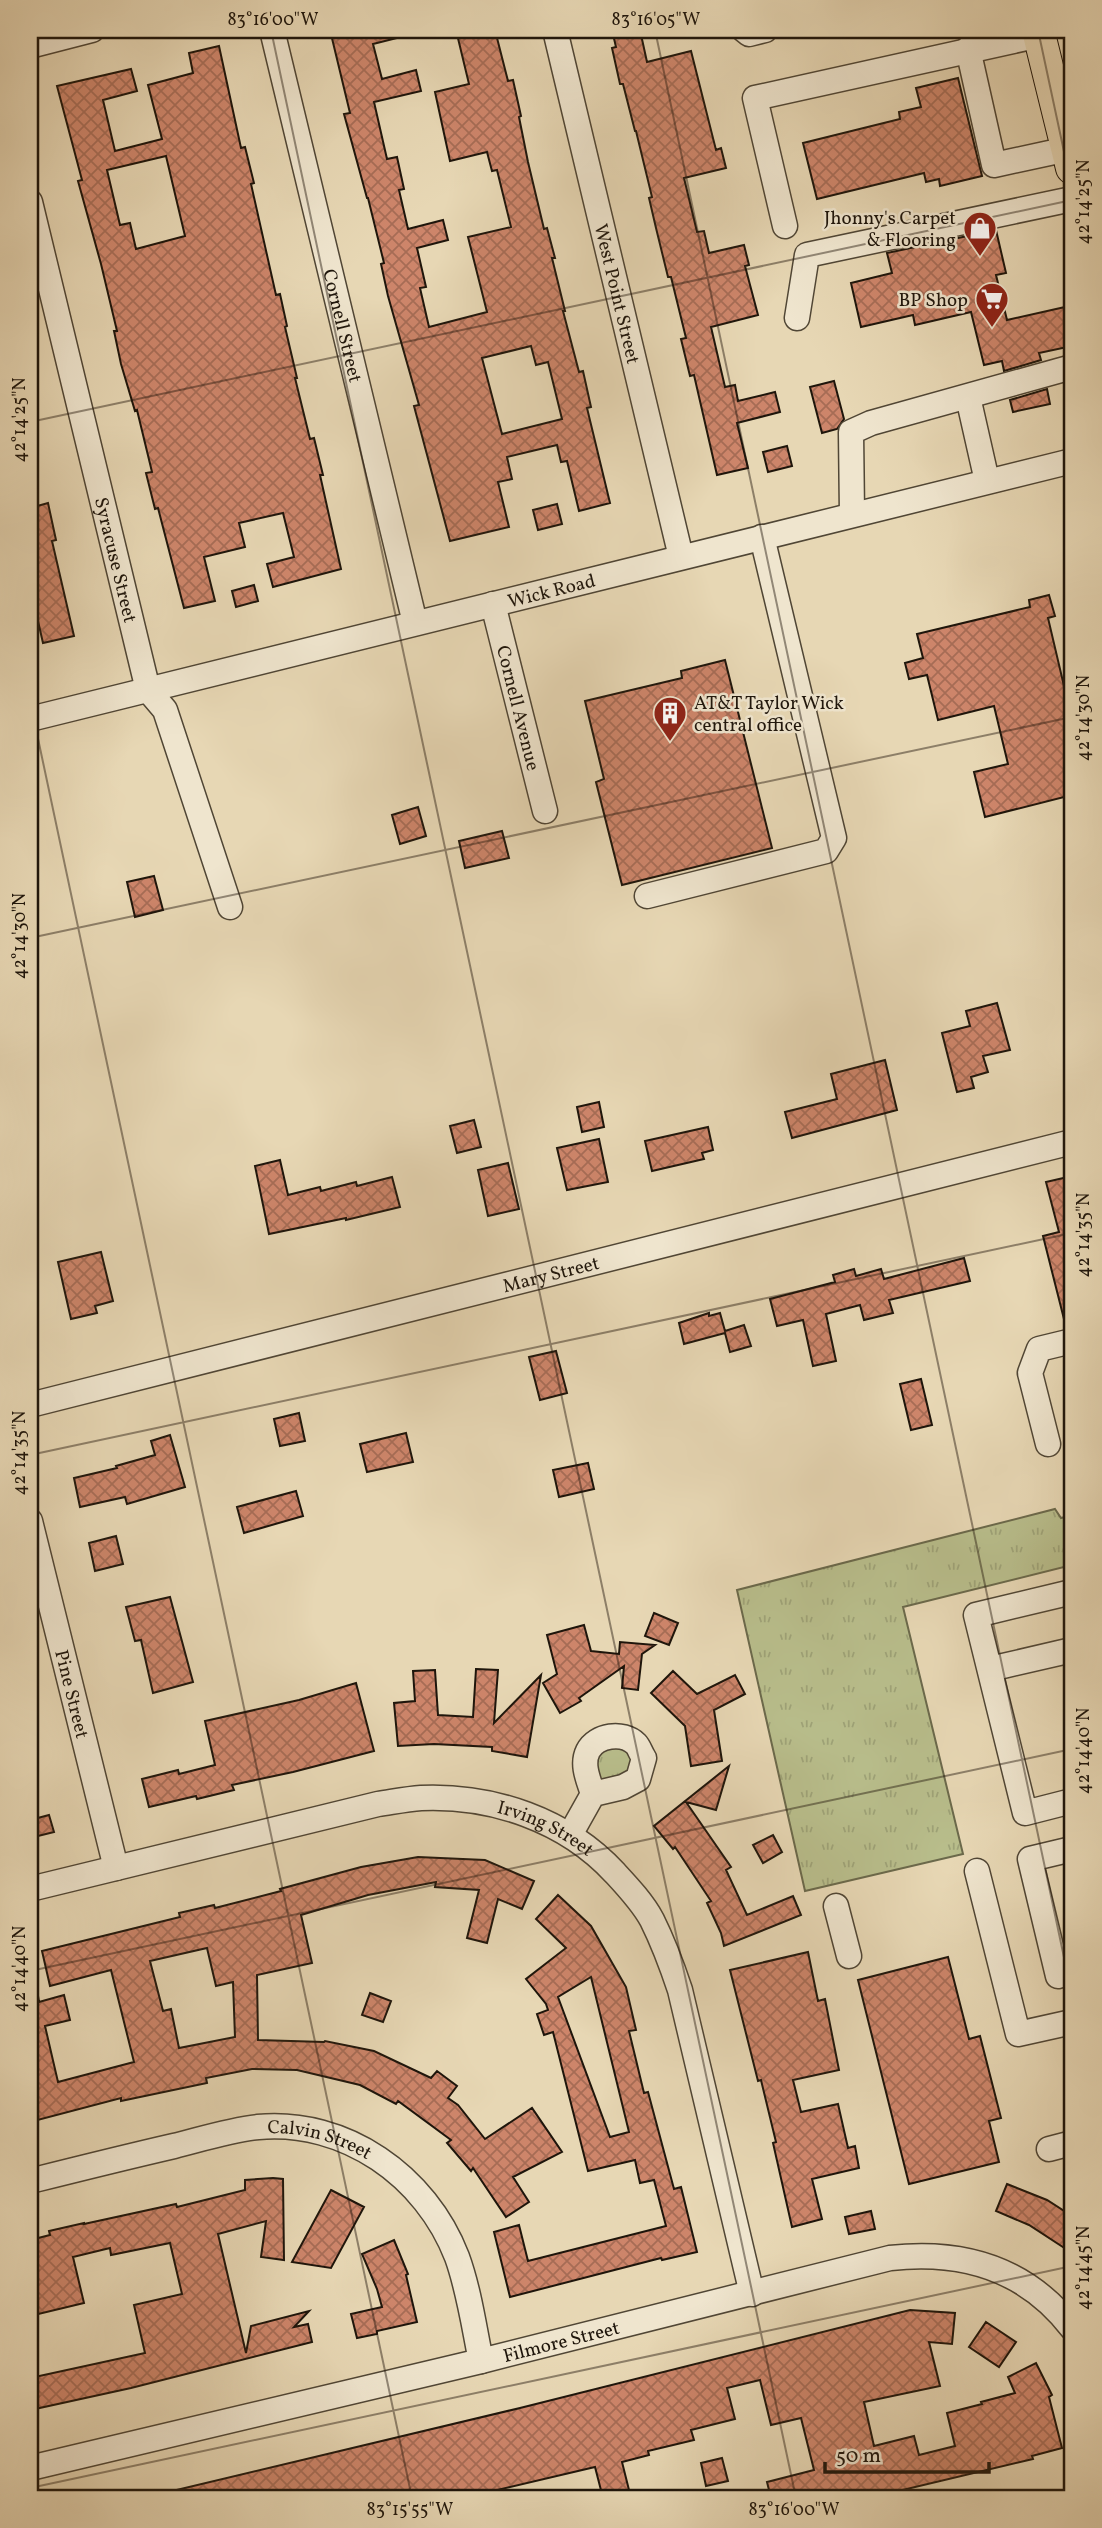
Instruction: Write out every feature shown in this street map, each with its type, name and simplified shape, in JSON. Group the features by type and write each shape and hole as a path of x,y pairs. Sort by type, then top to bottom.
{"main road":[{"path":"1039,32 1070,159"}],"street":[{"path":"30,46 92,30"},
{"name":"Cornell Street","path":"272,30 415,623"},
{"name":"West Point Street","path":"555,30 681,557"},
{"path":"744,30 749,34 765,30"},
{"path":"785,226 755,98 1039,32"},
{"path":"968,49 994,165 1070,159"},
{"path":"797,318 807,255 1072,199"},
{"name":"Syracuse Street","path":"30,202 148,690 165,710 230,906"},
{"path":"852,514 851,432 871,423 1072,367"},
{"path":"968,397 988,481"},
{"name":"Wick Road","path":"30,719 1072,461"},
{"path":"647,895 826,851 834,838 762,537"},
{"name":"Cornell Avenue","path":"493,604 545,811"},
{"name":"Mary Street","path":"30,1405 1072,1143"},
{"path":"1048,1444 1030,1373 1039,1349 1072,1341"},
{"name":"Pine Street","path":"30,1521 116,1868"},
{"path":"1072,1592 976,1615 1025,1813 1072,1801"},
{"path":"990,1669 1072,1650"},
{"path":"570,1835 593,1794"},
{"name":"Irving Street","path":"30,1889 378,1804 420,1798 461,1799 495,1804 534,1817 570,1835 599,1856 628,1887 651,1918 669,1960 680,1990 752,2294"},
{"path":"1072,1849 1030,1859 1058,1976 1072,1972"},
{"path":"977,1871 1018,2034 1072,2022"},
{"path":"836,1906 849,1956"},
{"name":"Calvin Street","path":"30,2180 258,2127 300,2129 326,2134 356,2145 377,2156 412,2186 445,2233 457,2258 481,2361"},
{"name":"Filmore Street","path":"30,2468 481,2361 890,2258 946,2256 993,2267 1012,2276 1052,2304 1072,2328"}],"green space":[{"path":"1055,1509 1061,1518 1072,1515 1072,1565 903,1607 963,1854 805,1891 737,1590"},
{"path":"608,1744 631,1749 633,1771 604,1786 596,1775 596,1753"}],"building":[{"path":"330,30 405,30 405,36 373,44 382,79 416,70 421,91 374,102 387,159 397,157 404,189 399,190 408,229 443,220 448,240 417,248 426,287 420,288 429,327 487,312 468,237 511,227 497,170 492,171 487,152 450,161 435,92 469,84 456,30 493,30 493,35 496,34 508,81 513,80 528,162 544,229 547,228 555,258 552,258 563,311 579,372 583,371 591,407 587,408 610,503 579,511 567,461 561,462 557,445 507,457 512,479 498,482 509,527 450,541 414,406 419,405 388,296 381,264 384,263 368,198 344,114 350,113","holes":["531,346 536,365 548,362 562,419 502,434 482,358"]},
{"path":"612,30 640,30 647,62 691,51 716,150 721,148 726,168 684,178 697,232 704,231 709,253 744,245 749,265 745,266 758,315 711,327 725,387 735,385 738,401 775,392 780,412 737,423 748,468 717,475 694,375 690,376 681,339 686,338 656,228 649,198 652,197 636,131 623,84 620,84 612,48 616,47"},
{"path":"219,46 241,148 245,147 254,183 251,184 276,295 280,294 295,378 310,439 314,438 323,475 320,475 341,569 273,587 267,564 294,557 283,513 239,523 245,547 204,557 215,601 184,608 146,473 152,472 137,410 135,411 121,364 114,331 117,331 78,181 82,180 57,86 131,69 137,91 103,100 115,151 162,139 148,85 193,73 189,53","holes":["166,156 185,236 136,249 130,223 120,225 107,170"]},
{"path":"958,78 982,176 940,186 939,179 926,182 924,173 817,199 803,143 900,119 899,112 921,107 916,88"},
{"path":"996,230 1006,273 996,275 1007,320 1065,307 1072,346 1039,353 1041,360 1004,371 1002,361 984,365 971,312 915,325 913,315 861,327 851,283 892,273 887,253"},
{"path":"834,381 844,419 837,429 822,433 810,387"},
{"path":"1047,389 1050,404 1013,412 1010,400"},
{"path":"787,446 792,466 768,472 763,452"},
{"path":"48,503 56,540 52,541 74,636 43,643 30,586 30,508"},
{"path":"557,504 562,524 538,530 533,510"},
{"path":"254,585 258,601 236,607 232,591"},
{"path":"1049,595 1055,616 1048,618 1072,720 1072,795 985,817 974,772 1008,764 994,706 938,720 927,675 909,679 905,663 923,658 917,634 1030,607 1029,600"},
{"name":"AT&T Taylor Wick central office","path":"725,660 772,848 622,885 596,782 604,779 585,701 682,678 681,671"},
{"path":"418,807 426,836 400,844 392,815"},
{"path":"502,831 509,858 465,868 459,841"},
{"path":"154,876 163,910 135,917 127,882"},
{"path":"997,1003 1010,1050 983,1056 988,1072 971,1077 974,1088 957,1092 942,1033 970,1026 966,1011"},
{"path":"885,1060 897,1110 792,1138 785,1112 837,1099 831,1074"},
{"path":"599,1102 604,1127 582,1132 577,1107"},
{"path":"474,1120 481,1147 457,1153 450,1126"},
{"path":"708,1127 713,1150 702,1153 704,1159 652,1171 645,1141"},
{"path":"599,1139 608,1182 567,1190 557,1148"},
{"path":"280,1160 288,1195 320,1187 321,1191 356,1182 357,1186 392,1177 400,1207 269,1234 255,1166"},
{"path":"508,1163 519,1209 488,1216 478,1170"},
{"path":"1072,1176 1072,1327 1066,1327 1043,1236 1059,1232 1046,1182"},
{"path":"101,1252 113,1301 95,1306 97,1313 71,1319 58,1262"},
{"path":"964,1258 970,1281 889,1300 893,1313 864,1320 860,1305 826,1314 836,1361 813,1366 803,1320 777,1326 770,1299 835,1282 833,1275 854,1269 856,1276 881,1269 884,1279"},
{"path":"709,1313 709,1316 720,1313 725,1331 744,1325 751,1346 730,1352 725,1333 684,1344 679,1323"},
{"path":"556,1351 567,1393 540,1400 529,1357"},
{"path":"921,1379 932,1425 911,1430 900,1384"},
{"path":"299,1413 305,1441 280,1446 274,1419"},
{"path":"406,1433 413,1462 367,1472 360,1444"},
{"path":"170,1435 185,1487 127,1504 125,1497 80,1507 74,1478 117,1468 116,1466 155,1455 151,1441"},
{"path":"588,1463 594,1489 559,1497 553,1470"},
{"path":"296,1491 303,1516 244,1533 237,1507"},
{"path":"116,1536 123,1564 95,1571 89,1543"},
{"path":"170,1597 193,1682 153,1693 141,1640 135,1641 126,1607"},
{"path":"654,1613 678,1623 669,1645 645,1636"},
{"path":"584,1625 591,1651 619,1654 620,1642 655,1645 642,1654 638,1690 622,1688 624,1666 579,1698 581,1701 560,1713 543,1683 557,1674 547,1635"},
{"path":"476,1669 498,1670 494,1723 541,1675 527,1757 492,1751 492,1747 434,1744 398,1746 394,1703 415,1701 413,1671 435,1670 438,1715 473,1717"},
{"path":"673,1671 697,1694 735,1675 745,1694 714,1710 722,1761 691,1766 685,1726 651,1693"},
{"path":"356,1683 374,1751 232,1785 234,1790 149,1807 142,1779 215,1765 205,1721 299,1700"},
{"path":"729,1766 716,1810 686,1802 731,1867 726,1870 747,1915 793,1896 801,1915 724,1946 707,1903 711,1901 675,1847 673,1849 654,1826"},
{"path":"49,1815 54,1832 30,1838 30,1820"},
{"path":"773,1835 782,1852 763,1863 753,1845"},
{"path":"418,1857 485,1860 534,1881 522,1909 498,1899 487,1943 467,1938 479,1890 435,1887 436,1882 368,1895 301,1915 312,1963 257,1975 258,2040 325,2041 374,2051 431,2078 437,2071 457,2086 448,2098 458,2105 485,2139 532,2108 562,2152 513,2177 529,2202 506,2217 473,2168 471,2171 447,2143 451,2140 398,2101 396,2104 360,2085 297,2070 252,2069 206,2078 207,2083 121,2101 121,2098 30,2122 30,1991 37,1990 39,2002 64,1995 70,2020 45,2026 58,2082 134,2062 111,1970 50,1986 42,1951 180,1917 179,1913 214,1905 215,1908 281,1891 280,1889 361,1867","holes":["207,1948 216,1986 233,1982 235,2037 179,2048 171,2009 163,2011 150,1961"]},
{"path":"558,1895 591,1926 626,1987 636,2030 629,2031 644,2093 648,2092 674,2189 681,2187 697,2252 662,2260 661,2258 510,2297 494,2232 519,2225 528,2261 666,2226 654,2180 640,2183 635,2160 588,2171 553,2032 544,2035 537,2014 548,2010 526,1979 566,1948 536,1919","holes":["591,1977 629,2132 610,2137 558,1997"]},
{"path":"808,1952 818,2001 825,1999 839,2070 793,2080 801,2112 838,2104 848,2148 855,2146 859,2168 812,2179 822,2219 792,2227 773,2143 776,2142 730,1970"},
{"path":"948,1957 969,2039 980,2036 1001,2118 989,2121 999,2162 909,2184 858,1980"},
{"path":"370,1993 391,2001 383,2022 362,2015"},
{"path":"283,2179 284,2260 261,2257 266,2221 218,2234 246,2353 251,2326 309,2311 294,2327 308,2324 312,2342 131,2388 35,2409 30,2378 145,2353 134,2305 182,2294 170,2243 111,2255 110,2248 73,2257 84,2303 30,2316 30,2240 50,2235 49,2231 176,2204 177,2207 245,2190 245,2180"},
{"path":"1007,2184 1047,2200 1072,2216 1072,2253 1029,2225 996,2211"},
{"path":"331,2190 364,2207 331,2268 292,2262"},
{"path":"871,2211 875,2229 849,2234 845,2217"},
{"path":"394,2240 408,2274 406,2275 417,2322 357,2338 351,2314 382,2307 362,2254"},
{"path":"910,2310 955,2313 952,2344 929,2342 940,2386 864,2402 874,2446 914,2436 919,2455 955,2446 947,2413 1015,2393 1008,2377 1036,2363 1052,2395 1049,2397 1062,2448 1032,2456 1033,2459 869,2498 771,2498 767,2482 814,2470 801,2418 771,2425 760,2380 727,2388 735,2419 691,2430 694,2440 648,2451 649,2455 622,2462 631,2498 603,2498 595,2467 463,2498 300,2498 299,2491 270,2498 169,2498 168,2492 520,2408"},
{"path":"986,2322 1016,2342 999,2367 969,2347"},
{"path":"722,2458 728,2481 706,2486 701,2463"}],"place":[{"name":"Jhonny's Carpet & Flooring","path":"980,258"},
{"name":"BP Shop","path":"992,329"},
{"name":"AT&T Taylor Wick central office","path":"670,743"}]}
